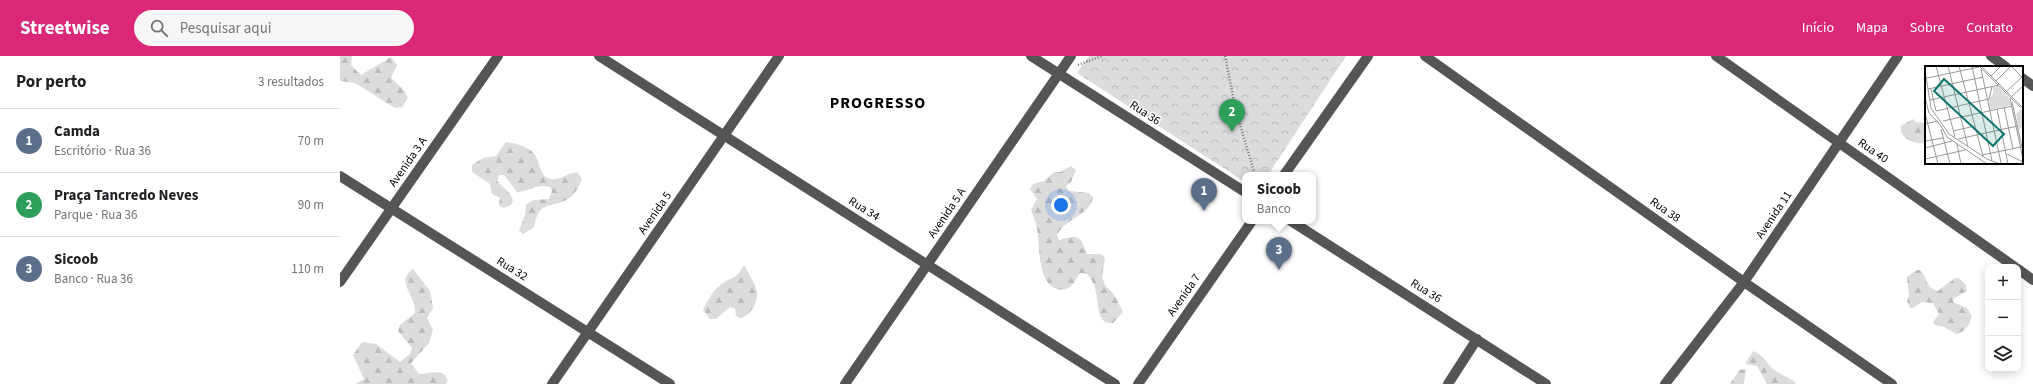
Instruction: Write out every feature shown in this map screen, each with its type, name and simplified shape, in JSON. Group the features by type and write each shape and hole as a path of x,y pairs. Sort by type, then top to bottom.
{"street":[{"name":"Avenida 3 A","path":"340,282 498,56"},
{"name":"Rua 34","path":"599,56 1115,384"},
{"name":"Avenida 5","path":"552,384 779,56"},
{"name":"Rua 36","path":"1031,56 1242,190"},
{"name":"Avenida 5 A","path":"845,384 1071,56"},
{"path":"1286,172 1368,56"},
{"name":"Rua 38","path":"1425,56 1744,282 1892,384"},
{"name":"Rua 40","path":"1716,56 2011,264"},
{"name":"Avenida 11","path":"1665,384 1744,282 1898,56"},
{"path":"1991,56 2005,66"},
{"path":"2023,79 2033,86"},
{"name":"Rua 32","path":"340,176 670,384"},
{"name":"Avenida 7","path":"1138,384 1250,224"},
{"name":"Rua 36","path":"1296,224 1546,384"},
{"path":"2021,271 2033,280"},
{"path":"1448,384 1477,340"}],"path":[{"path":"1225,56 1236,111 1254,172"}],"green space":[{"path":"340,56 352,56 351,65 361,75 391,57 397,65 391,78 404,90 408,98 402,107 395,108 355,83 340,81"},
{"path":"1089,56 1346,56 1270,172 1242,172 1242,180 1077,73"},
{"path":"1913,119 1916,122 1925,123 1925,143 1917,143 1909,140 1902,134 1901,126"},
{"path":"506,142 527,148 531,151 536,157 543,174 548,178 556,179 578,173 582,179 573,195 568,199 542,209 536,218 534,227 523,234 519,231 525,215 526,205 533,200 549,199 552,191 550,187 540,186 526,191 517,192 504,175 499,175 497,181 510,194 513,200 511,205 504,208 499,206 500,198 492,194 490,184 472,172 472,165 483,158 496,156"},
{"path":"1071,166 1076,170 1071,182 1066,186 1069,191 1089,193 1093,198 1082,214 1065,225 1057,235 1059,240 1070,237 1078,238 1080,239 1087,254 1101,254 1105,258 1102,277 1105,285 1115,296 1123,312 1113,323 1105,322 1102,319 1098,308 1094,285 1087,274 1080,273 1071,286 1061,290 1051,285 1043,272 1039,253 1037,228 1031,210 1037,199 1030,189 1033,184 1044,181 1054,172 1060,172"},
{"path":"743,266 745,266 757,290 756,301 753,308 750,312 740,318 736,316 735,309 730,307 716,319 710,319 703,310 710,297 722,283 736,276"},
{"path":"413,269 430,291 433,308 427,318 433,330 429,343 411,363 419,374 438,372 444,374 448,381 446,384 355,384 364,379 353,355 362,342 376,344 400,362 410,354 412,348 398,331 400,325 415,313 413,300 406,284 408,274"},
{"path":"1917,270 1920,270 1923,273 1929,285 1934,290 1938,291 1955,278 1959,278 1966,285 1967,291 1953,299 1953,302 1967,308 1972,316 1970,323 1964,330 1956,334 1944,327 1935,325 1933,322 1939,314 1933,303 1922,302 1913,308 1910,308 1907,301 1909,295 1907,277"},
{"path":"1753,351 1762,356 1775,370 1794,381 1796,384 1767,384 1757,366 1745,364"},
{"path":"1746,369 1744,384 1730,384 1739,370"}],"place":[{"name":"Praça Tancredo Neves","path":"1232,132"},
{"name":"Camda","path":"1204,211"},
{"name":"Sicoob","path":"1279,270"}],"district":[{"name":"PROGRESSO","path":"878,103"}]}
